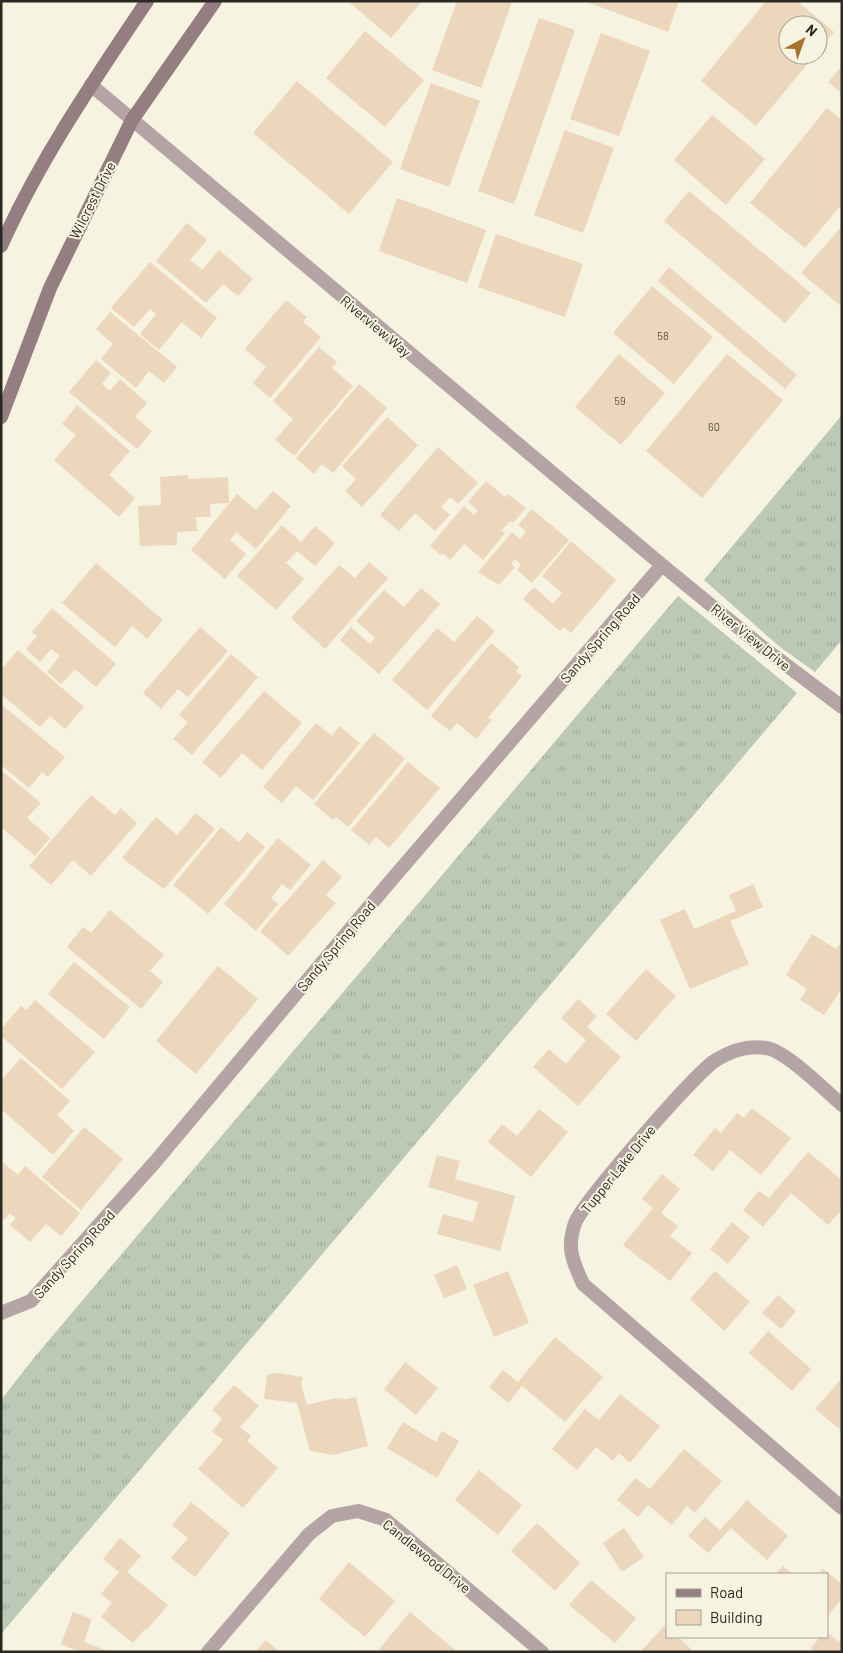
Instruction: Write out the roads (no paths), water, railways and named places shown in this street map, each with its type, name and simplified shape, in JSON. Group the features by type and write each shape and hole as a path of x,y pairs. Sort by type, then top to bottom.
{"main road":[{"path":"1,246 18,208 90,85 147,1"},
{"name":"Wilcrest Drive","path":"1,417 50,288 132,120 215,1"}],"street":[{"name":"Riverview Way","path":"90,85 662,565"},
{"name":"River View Drive","path":"662,565 761,646 842,707"},
{"name":"Sandy Spring Road","path":"1,1312 31,1301 155,1162 395,876 662,565"},
{"name":"Tupper Lake Drive","path":"842,1104 798,1067 768,1048 741,1048 714,1061 687,1088 592,1197 575,1223 569,1251 583,1284 842,1508"},
{"name":"Candlewood Drive","path":"208,1652 309,1534 332,1516 358,1511 386,1520 542,1652"}]}
